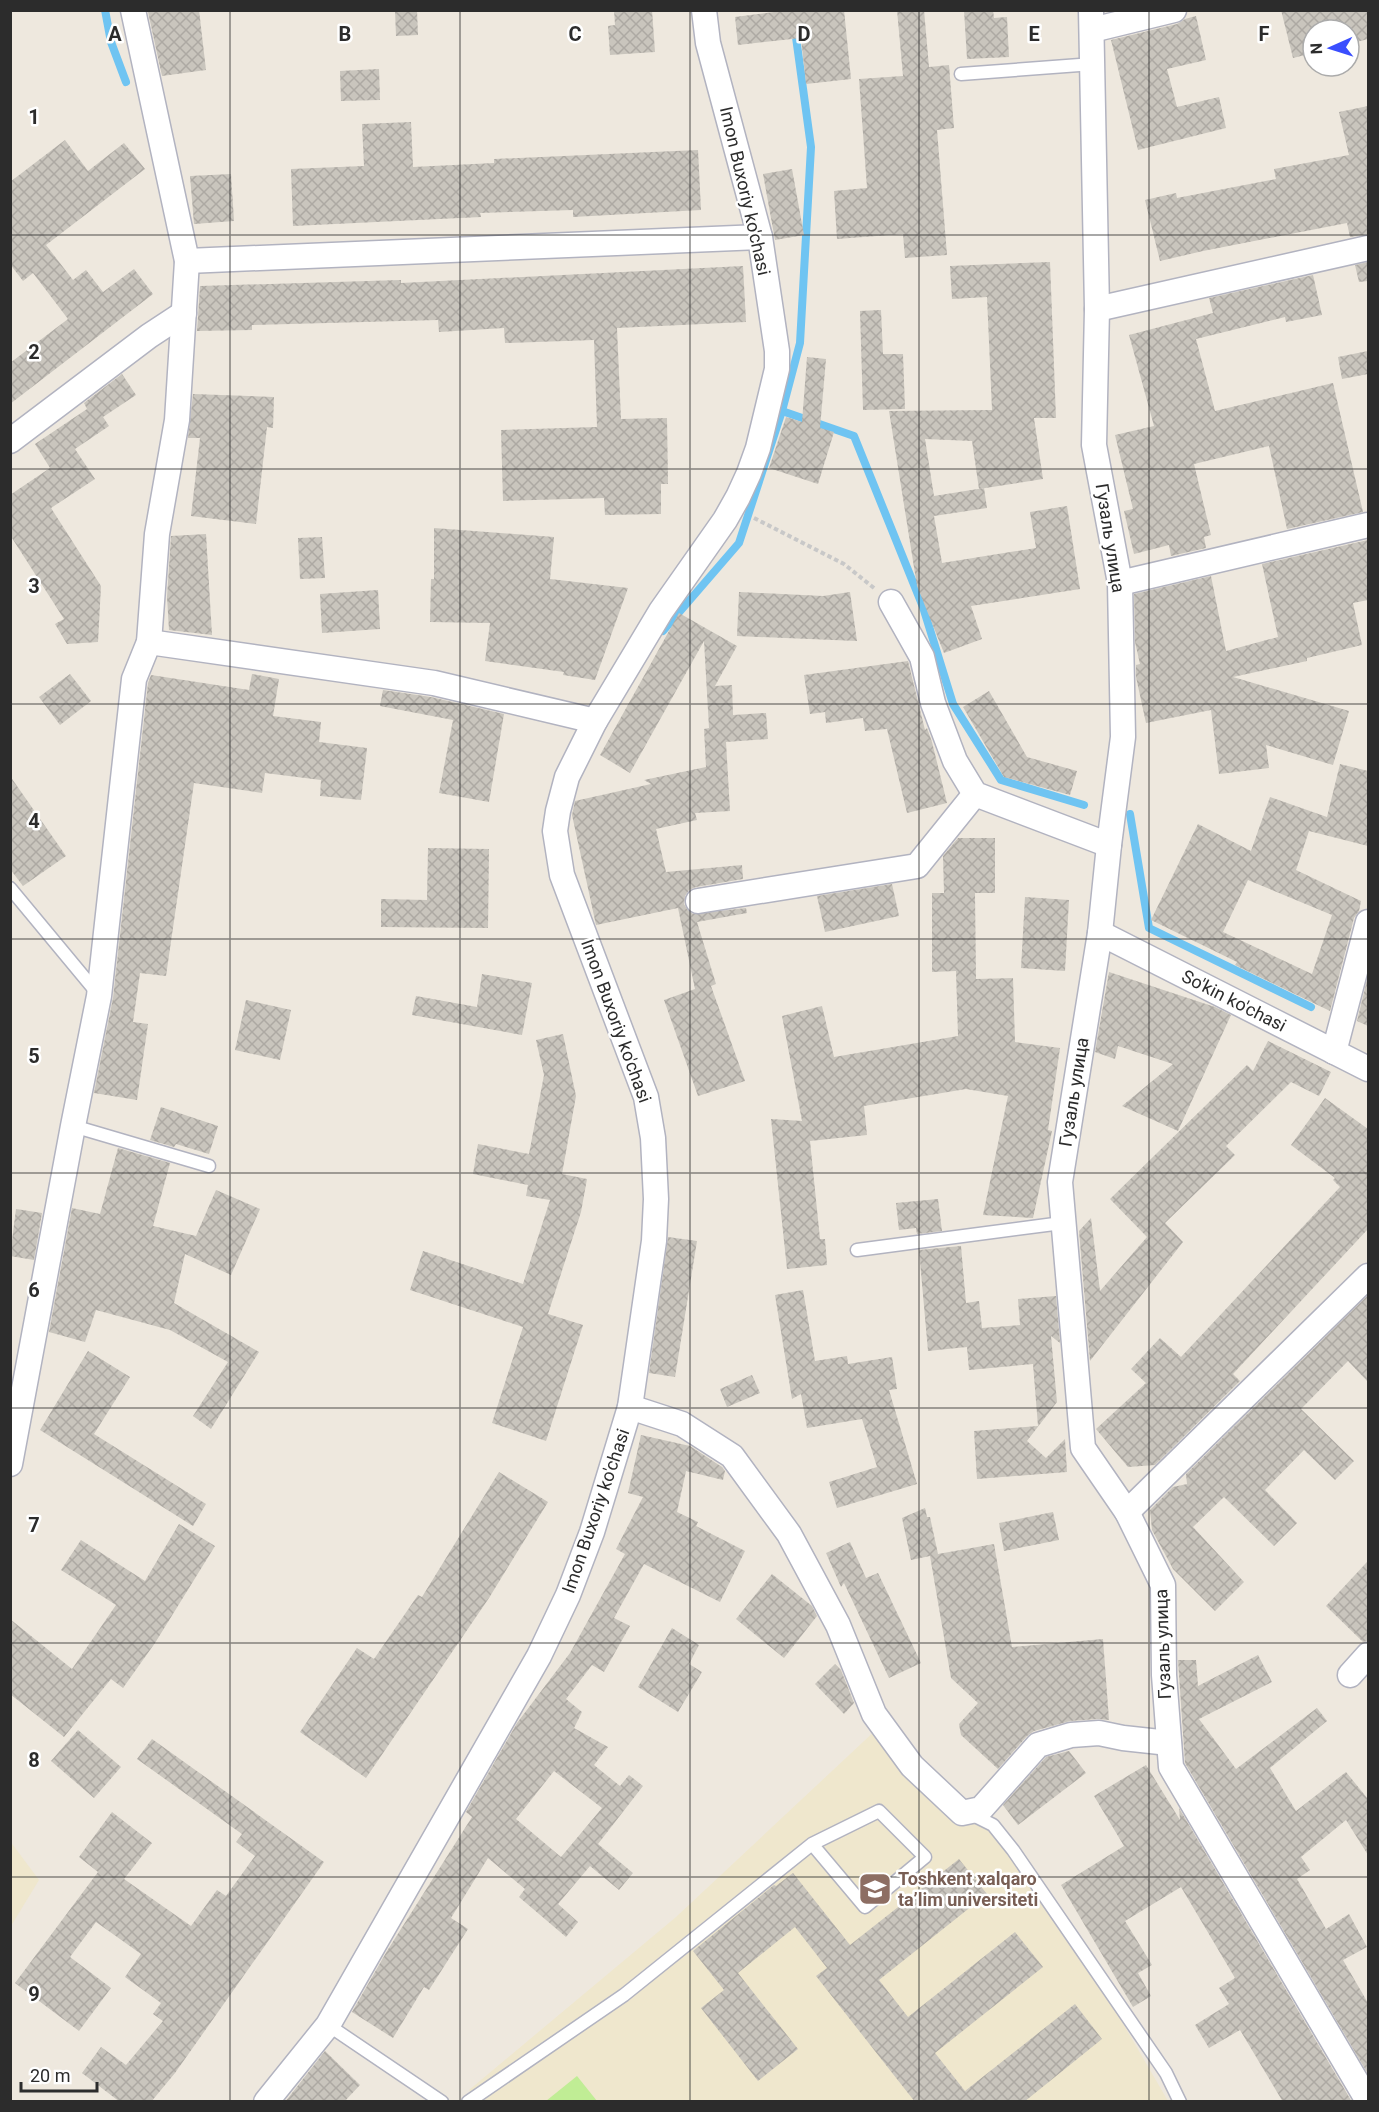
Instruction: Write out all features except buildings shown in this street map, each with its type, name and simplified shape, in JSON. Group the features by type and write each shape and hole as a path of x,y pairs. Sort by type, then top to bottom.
{"street":[{"path":"10,1464 99,996 134,679 149,642 157,534 177,420 187,261 133,10"},
{"name":"Imon Buxoriy ko'chasi","path":"266,2102 328,2025 539,1656 568,1595 592,1532 630,1407 654,1241 656,1167 652,1127 640,1079 562,875 555,831 567,777 596,721 661,611 725,520 750,473 777,369 777,351 760,237 708,43 704,10"},
{"path":"1091,20 1174,10"},
{"name":"Гузаль улица","path":"1091,20 1097,309 1094,445 1120,583 1123,737 1108,845 1100,933 1060,1182 1083,1448 1127,1512 1163,1586 1164,1675 1171,1767 1368,2101"},
{"path":"187,261 760,237"},
{"path":"1097,309 1368,248"},
{"path":"10,441 183,313"},
{"path":"1120,583 1368,525"},
{"path":"891,602 922,657 933,703 955,761 975,794 1108,845"},
{"path":"149,642 434,683 596,721"},
{"path":"698,901 917,866 975,794"},
{"path":"1334,1052 1368,922"},
{"name":"So'kin ko'chasi","path":"1100,933 1368,1069"},
{"path":"1127,1512 1368,1276"},
{"path":"630,1407 682,1424 732,1456 789,1534 838,1625 874,1714 912,1766 962,1813 981,1809 1038,1745 1071,1735 1099,1733 1169,1743"},
{"path":"1350,1675 1368,1655"}],"lane":[{"path":"962,74 1093,64"},
{"path":"10,888 99,996"},
{"path":"73,1126 210,1166"},
{"path":"857,1250 1062,1223"},
{"path":"468,2102 624,1995 812,1844 879,1811 925,1857 865,1906 812,1844"},
{"path":"968,1812 993,1826 1013,1850 1166,2073 1180,2102"},
{"path":"328,2025 442,2102"}],"path":[{"path":"732,506 844,564 891,602"}],"shaded area":[{"name":"Toshkent xalqaro ta’lim universiteti","path":"879,1727 1028,1860 1168,2101 478,2102 469,2090 676,1917"},
{"path":"10,1841 39,1880 11,1926 10,1926"}],"green space":[{"path":"577,2076 597,2101 546,2101"}],"waterway":[{"path":"105,10 111,42 126,82"},
{"path":"795,30 811,147 800,343 782,411 854,436 923,607 953,704 1001,780 1084,805"},
{"path":"663,631 739,543 782,411"},
{"path":"1130,814 1149,928 1311,1007"}],"place":[{"name":"Toshkent xalqaro ta’lim universiteti","path":"875,1889"}]}
